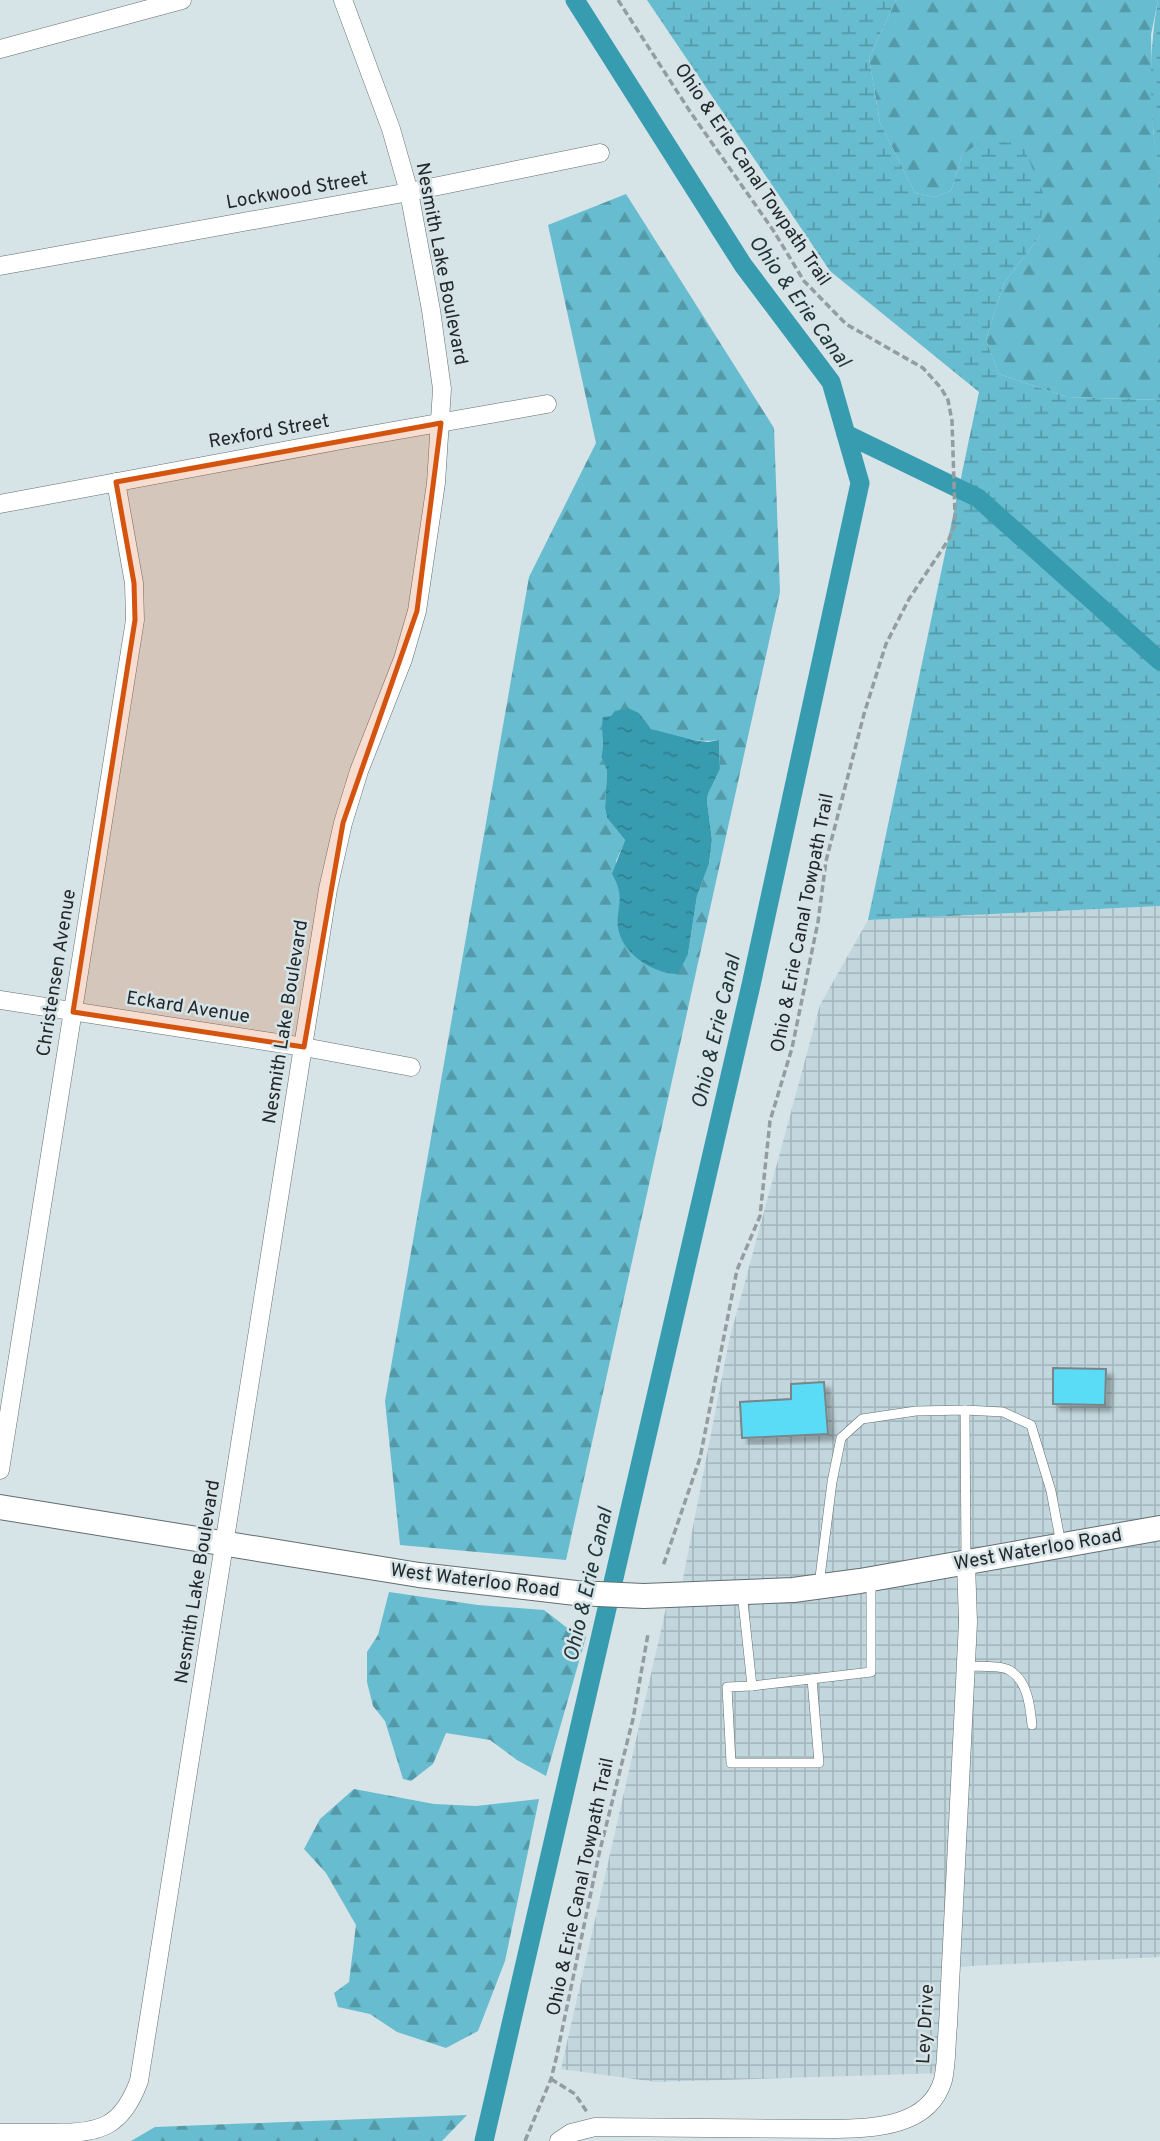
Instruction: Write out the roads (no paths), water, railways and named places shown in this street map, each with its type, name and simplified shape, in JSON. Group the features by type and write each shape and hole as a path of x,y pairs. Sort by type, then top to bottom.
{"main road":[{"name":"West Waterloo Road","path":"0,1507 419,1576 576,1593 644,1596 819,1587 1160,1528"}],"street":[{"path":"0,49 182,0"},
{"name":"Nesmith Lake Boulevard","path":"0,2133 81,2133 97,2130 123,2112 133,2098 142,2070 328,889 343,823 359,771 403,659 416,611 436,483 442,389 439,358 410,192 391,129 343,0"},
{"name":"Lockwood Street","path":"0,266 410,192 600,153"},
{"name":"Rexford Street","path":"0,504 547,404"},
{"name":"Christensen Avenue","path":"0,1470 135,620 134,583 117,482"},
{"name":"Eckard Avenue","path":"0,1000 304,1047 411,1067"},
{"name":"Ley Drive","path":"559,2141 571,2133 591,2128 620,2126 869,2128 905,2120 924,2108 935,2096 945,2067 968,1622 966,1563"}],"lane":[{"path":"819,1587 832,1482 841,1438 862,1419 916,1410 965,1410 1003,1412 1031,1425 1051,1491 1061,1546"},
{"path":"965,1410 966,1563"},
{"path":"812,1679 819,1763 731,1763 727,1687 871,1672 871,1580"},
{"path":"742,1592 752,1686"},
{"path":"965,1666 1008,1669 1019,1679 1030,1701 1032,1725"}],"water":[{"path":"628,708 639,713 651,729 693,740 719,740 720,769 707,801 712,840 709,864 697,896 688,954 678,974 660,971 642,962 628,949 619,932 620,899 612,874 625,840 607,818 605,808 607,770 601,757 602,723 603,717"}],"waterway":[{"name":"Ohio & Erie Canal","path":"484,2141 751,985 860,483 831,382 743,265 575,0"},
{"path":"846,434 978,498 1160,661"}]}
